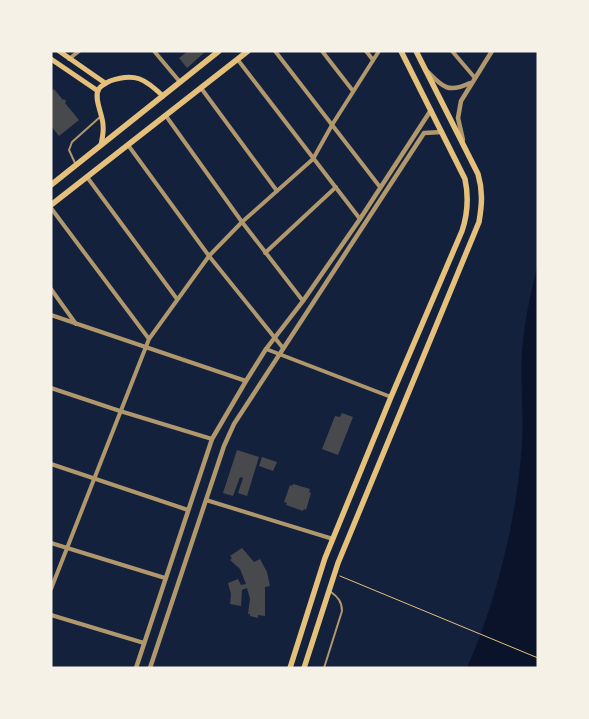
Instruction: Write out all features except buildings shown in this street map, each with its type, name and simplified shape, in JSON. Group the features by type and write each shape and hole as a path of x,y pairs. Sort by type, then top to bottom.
{"main road":[{"path":"58,51 105,83"},
{"path":"51,185 219,51"},
{"path":"51,207 248,51"},
{"path":"290,668 325,558 467,216 468,200 465,179 400,51"},
{"path":"304,668 334,574 479,222 482,189 478,174 416,51"},
{"path":"51,59 98,91"},
{"path":"101,145 103,126 97,96 98,91 105,83 125,77 138,77 147,81 162,96"},
{"path":"444,275 455,280"},
{"path":"302,629 315,634"},
{"path":"295,651 308,655"}],"street":[{"path":"69,59 79,51"},
{"path":"154,51 180,82"},
{"path":"275,51 380,187"},
{"path":"322,51 353,91"},
{"path":"366,51 373,60"},
{"path":"51,589 149,339 209,256 242,222 313,158 378,51"},
{"path":"452,51 475,78"},
{"path":"465,147 458,124 461,101 492,51"},
{"path":"238,60 360,219"},
{"path":"424,68 447,88 460,88 471,83"},
{"path":"201,88 277,191"},
{"path":"136,668 212,439 266,350 360,219 431,110"},
{"path":"166,116 265,254 303,301"},
{"path":"150,668 224,446 234,424 424,133 442,132"},
{"path":"128,145 209,256 283,348"},
{"path":"88,177 178,298"},
{"path":"265,254 336,187"},
{"path":"51,207 149,339"},
{"path":"51,289 77,324"},
{"path":"51,315 246,381"},
{"path":"266,350 391,397"},
{"path":"51,388 212,439"},
{"path":"51,464 188,510"},
{"path":"206,500 333,539"},
{"path":"51,543 165,578"},
{"path":"51,615 144,643"}],"lane":[{"path":"75,165 69,150 72,142 102,116"},
{"path":"324,668 339,622 342,605 336,596 329,591"}],"path":[{"path":"334,574 538,658"}],"water":[{"path":"538,263 538,668 467,668 488,614 504,558 516,500 522,443 523,341 528,307"}]}
